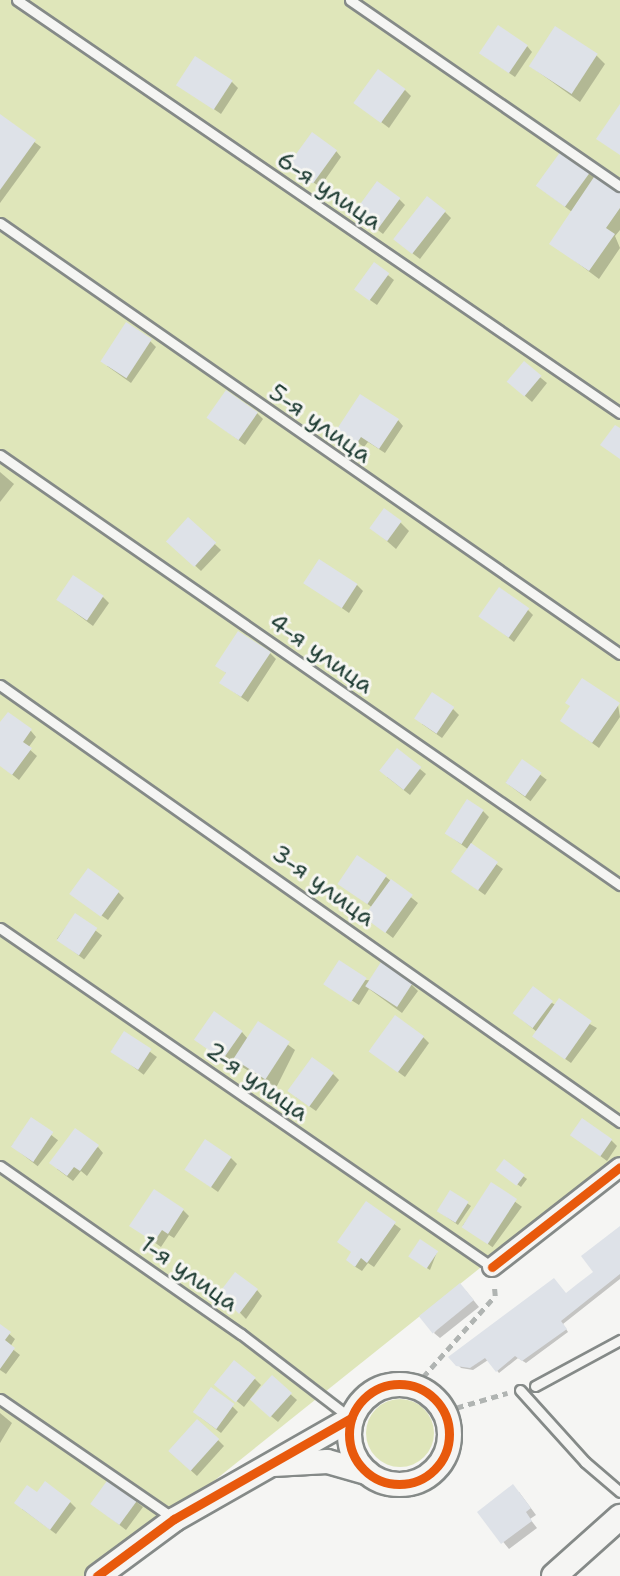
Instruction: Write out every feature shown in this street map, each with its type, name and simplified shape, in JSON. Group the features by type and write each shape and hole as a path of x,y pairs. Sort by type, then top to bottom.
{"main road":[{"path":"554,1576 620,1517"}],"street":[{"path":"492,1267 620,1167"},
{"path":"263,1465 327,1461 366,1472 393,1484 413,1483 431,1474 444,1458 450,1440 444,1411 432,1395 415,1386 395,1384 377,1390 361,1401 351,1418 351,1447 366,1472"},
{"path":"97,1576 174,1519 263,1465 351,1418"}],"lane":[{"name":"6-я улица","path":"17,0 620,414"},
{"path":"350,0 620,186"},
{"name":"5-я улица","path":"0,223 620,654"},
{"name":"4-я улица","path":"0,454 620,885"},
{"name":"3-я улица","path":"0,685 620,1122"},
{"name":"2-я улица","path":"0,929 492,1267"},
{"name":"1-я улица","path":"0,1166 241,1334 328,1405 351,1418"},
{"path":"535,1385 620,1340"},
{"path":"520,1390 585,1462 620,1492"},
{"path":"0,1399 174,1519"}],"path":[{"path":"415,1386 495,1296 492,1267"},
{"path":"444,1411 520,1390"}],"green space":[{"path":"0,0 620,0 620,1156 140,1540 87,1576 0,1576"},
{"path":"393,1399 407,1399 419,1404 429,1414 434,1433 429,1452 419,1462 407,1467 393,1467 381,1462 371,1452 366,1440 366,1426 371,1414 381,1404"}],"building":[{"path":"498,25 528,45 509,73 479,53"},
{"path":"555,26 598,54 572,94 529,66"},
{"path":"195,56 233,81 214,110 176,85"},
{"path":"378,69 406,89 381,123 353,103"},
{"path":"620,104 620,155 596,139"},
{"path":"0,114 36,140 0,190"},
{"path":"312,132 337,150 313,183 288,165"},
{"path":"561,151 590,172 565,207 536,186"},
{"path":"596,174 620,190 620,208 606,228 615,234 589,271 549,244"},
{"path":"377,181 400,198 378,230 354,213"},
{"path":"427,196 446,211 412,254 393,239"},
{"path":"374,262 389,273 369,301 354,290"},
{"path":"126,322 152,339 126,378 100,361"},
{"path":"524,361 542,376 524,396 507,382"},
{"path":"226,390 258,412 238,440 206,418"},
{"path":"360,394 399,419 379,449 361,437 357,443 337,429"},
{"path":"615,425 620,428 620,459 600,445"},
{"path":"384,508 402,521 387,541 369,528"},
{"path":"188,517 216,542 194,567 166,542"},
{"path":"319,559 358,584 342,608 303,583"},
{"path":"73,575 104,596 87,621 56,600"},
{"path":"499,587 529,608 509,638 478,616"},
{"path":"238,631 271,652 241,697 219,683 226,673 215,666"},
{"path":"582,678 620,703 592,743 560,721 570,706 565,703"},
{"path":"432,692 454,707 436,734 414,719"},
{"path":"8,712 32,729 23,742 32,748 12,775 0,766 0,722"},
{"path":"397,748 421,767 404,790 379,771"},
{"path":"522,759 542,773 525,797 505,783"},
{"path":"467,799 484,810 461,844 445,833"},
{"path":"471,843 498,862 478,891 451,872"},
{"path":"357,855 387,875 367,904 337,884"},
{"path":"88,868 120,891 101,917 69,894"},
{"path":"391,879 413,895 385,933 363,917"},
{"path":"75,913 97,928 79,955 57,940"},
{"path":"339,960 367,978 351,1002 323,984"},
{"path":"381,962 413,983 397,1007 365,986"},
{"path":"533,986 553,1001 533,1028 513,1013"},
{"path":"559,998 592,1021 565,1059 532,1037"},
{"path":"214,1011 243,1031 223,1060 194,1040"},
{"path":"395,1015 424,1036 398,1073 369,1051"},
{"path":"258,1021 290,1042 265,1079 233,1059"},
{"path":"124,1031 152,1049 138,1070 110,1052"},
{"path":"312,1057 334,1073 309,1107 287,1091"},
{"path":"31,1117 53,1132 33,1162 11,1147"},
{"path":"582,1118 612,1139 600,1156 570,1135"},
{"path":"75,1128 99,1145 80,1171 74,1167 67,1176 49,1163"},
{"path":"205,1139 232,1157 211,1188 184,1170"},
{"path":"504,1159 525,1175 516,1186 496,1170"},
{"path":"491,1182 517,1199 488,1244 462,1227"},
{"path":"154,1189 184,1209 168,1234 162,1230 154,1242 129,1226"},
{"path":"450,1190 469,1202 455,1223 437,1211"},
{"path":"366,1201 396,1222 367,1263 361,1258 355,1267 346,1260 351,1252 337,1242"},
{"path":"620,1226 620,1274 561,1321 567,1329 522,1361 515,1356 496,1372 485,1358 470,1368 456,1366 448,1357 554,1278 566,1293 593,1272 581,1256"},
{"path":"420,1239 438,1251 426,1269 408,1256"},
{"path":"235,1272 258,1289 239,1314 219,1293"},
{"path":"460,1283 474,1300 433,1333 419,1316"},
{"path":"0,1324 11,1332 5,1340 15,1348 0,1369"},
{"path":"234,1360 256,1378 236,1402 214,1385"},
{"path":"272,1375 292,1393 270,1418 250,1400"},
{"path":"211,1387 234,1404 216,1429 193,1412"},
{"path":"197,1419 219,1439 191,1471 168,1451"},
{"path":"109,1478 138,1499 119,1525 90,1504"},
{"path":"45,1481 71,1501 50,1530 14,1503 27,1485 37,1492"},
{"path":"513,1484 531,1508 526,1512 532,1521 501,1544 477,1512"}],"cycle path":[{"path":"492,1267 620,1167"},
{"path":"399,1384 418,1387 435,1398 446,1415 449,1434 446,1453 435,1470 418,1481 399,1484 380,1481 363,1470 352,1453 349,1434 352,1415 363,1398 380,1387 399,1384"},
{"path":"97,1576 174,1519 351,1418"}]}
